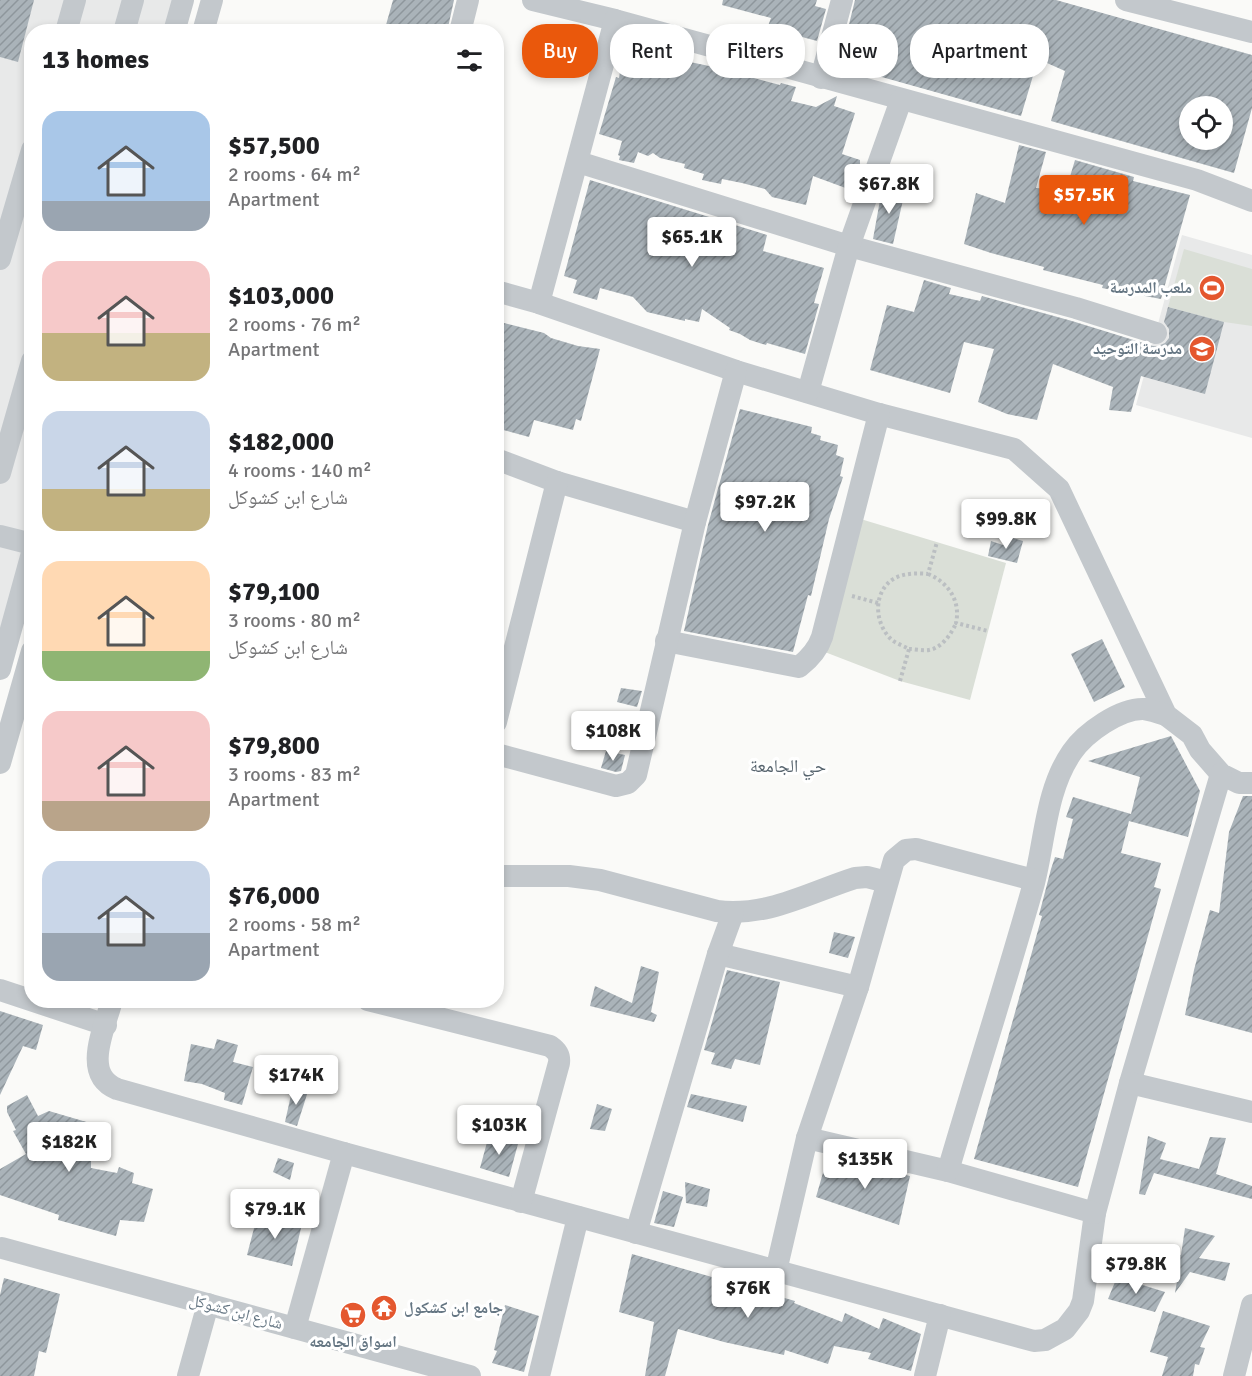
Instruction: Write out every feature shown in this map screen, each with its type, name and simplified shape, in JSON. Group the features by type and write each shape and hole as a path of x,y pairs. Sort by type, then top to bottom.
{"street":[{"path":"68,24 75,0"},
{"path":"126,24 133,0"},
{"path":"176,24 183,0"},
{"path":"206,24 212,0"},
{"path":"462,24 468,0"},
{"path":"533,0 615,20 817,77"},
{"path":"836,24 842,0"},
{"path":"1126,0 1150,3 1252,32"},
{"path":"538,303 615,20"},
{"path":"821,78 1197,180 1252,199"},
{"path":"808,392 849,246 901,100"},
{"path":"578,162 849,246 1076,308 1156,333"},
{"path":"0,259 24,177"},
{"path":"504,293 736,371 879,414 1014,449 1059,489 1166,715"},
{"path":"504,756 616,786 632,780 638,770 695,522 736,371"},
{"path":"0,473 24,389"},
{"path":"666,641 799,667 820,643 879,414"},
{"path":"504,462 557,482 695,522"},
{"path":"504,691 557,482"},
{"path":"0,536 24,542"},
{"path":"0,669 24,582"},
{"path":"0,763 24,679"},
{"path":"948,1171 1034,880 1055,788 1062,768 1073,750 1096,729 1123,714 1143,709 1166,715 1192,735 1200,750 1221,774 1239,783 1252,783"},
{"path":"110,1008 97,1063 101,1076 111,1086 344,1153 940,1316 1034,1341 1045,1340 1065,1329 1073,1321 1083,1301 1095,1213 1130,1083 1221,774"},
{"path":"776,1271 807,1138 858,987 894,860 901,852 911,849 1034,880"},
{"path":"504,876 569,876 600,880 701,907 733,913 764,910 855,878 867,877 887,882"},
{"path":"636,1233 718,954 733,913"},
{"path":"718,954 858,987"},
{"path":"0,990 24,998"},
{"path":"55,1008 106,1025"},
{"path":"428,1008 443,1010 550,1046 558,1053 559,1063 521,1202"},
{"path":"1130,1083 1252,1112"},
{"path":"807,1138 948,1171 1095,1213"},
{"path":"295,1328 344,1153"},
{"path":"539,1376 578,1217"},
{"name":"شارع ابن كشوكل","path":"1,1247 295,1328 406,1368 470,1376"},
{"path":"188,1376 208,1304"},
{"path":"1234,1376 1252,1305"},
{"path":"925,1376 940,1316"}],"path":[{"path":"928,574 937,542"},
{"path":"915,573 928,574 938,578 949,589 958,613 956,623 953,631 939,645 929,650 909,649 893,640 883,628 878,603 885,588 895,579 915,573"},
{"path":"834,591 878,603"},
{"path":"956,623 988,632"},
{"path":"900,681 909,649"}],"shaded area":[{"path":"0,0 176,0 169,24 24,24 24,555 0,644"},
{"name":"مدرسة التوحيد","path":"1182,235 1252,255 1252,438 1136,405"},
{"name":"ملعب المدرسة","path":"1184,249 1252,269 1252,326 1224,322 1168,307"},
{"path":"854,517 1006,563 970,700 900,681 817,649"}],"building":[{"path":"0,0 34,0 28,24 24,24 24,39 18,62 0,57"},
{"path":"393,0 454,0 449,24 386,24"},
{"path":"723,0 817,0 815,6 826,9 822,24 817,24 817,41 805,38 805,24 769,24 771,18 722,5"},
{"path":"855,0 1056,0 1252,55 1252,108 1234,173 1051,121 1065,71 1049,64 1049,24 910,24 910,78 1032,78 1021,116 885,78 898,78 898,24 849,24"},
{"path":"694,63 706,65 706,78 754,78 796,87 791,101 816,107 837,96 834,106 855,113 842,154 860,160 860,167 851,190 813,176 806,205 772,197 765,189 742,183 722,179 721,184 702,180 704,174 684,168 685,164 660,158 653,153 648,156 638,152 634,163 619,160 622,141 599,134 616,78 694,78"},
{"path":"1019,145 1046,152 1036,188 1066,190 1075,160 1134,177 1133,181 1190,195 1161,299 1102,288 1103,285 1043,270 1044,267 964,244 976,193 1005,203"},
{"path":"590,180 767,235 763,251 824,268 814,303 819,304 805,354 750,340 729,330 730,328 702,309 699,322 685,319 685,321 647,312 633,297 600,288 597,300 573,293 577,280 564,276"},
{"path":"885,186 905,191 893,244 873,239"},
{"path":"924,280 951,288 949,294 980,301 982,296 1153,346 1165,343 1169,338 1169,329 1164,322 1168,307 1224,322 1205,394 1141,376 1131,412 1109,410 1113,387 1053,364 1037,420 1007,414 978,402 994,349 964,342 950,393 870,370 887,305 914,312"},
{"path":"504,323 544,333 551,338 578,346 600,349 581,421 576,419 573,430 534,420 529,437 504,430"},
{"path":"740,409 812,427 811,433 821,436 820,440 838,445 836,455 844,458 840,476 843,477 829,519 811,596 808,595 793,652 684,631 708,525"},
{"path":"1005,536 1023,541 1017,563 988,556 991,541 1003,545"},
{"path":"1102,639 1125,687 1094,702 1071,654"},
{"path":"621,688 642,691 637,707 617,702"},
{"path":"1171,736 1200,791 1188,837 1129,821 1121,853 1161,863 1154,887 1161,889 1078,1187 974,1159 1042,916 1039,915 1051,869 1055,857 1063,859 1073,819 1066,817 1073,797 1131,814 1140,777 1088,761"},
{"path":"606,751 625,755 621,771 601,768"},
{"path":"1243,796 1252,796 1252,1033 1185,1015 1210,910 1219,913 1229,832"},
{"path":"834,932 855,937 848,958 829,953"},
{"path":"641,966 659,972 651,1012 657,1015 654,1022 590,1006 595,986 632,1003"},
{"path":"727,970 780,982 760,1065 735,1059 731,1069 711,1064 715,1053 704,1050"},
{"path":"0,1011 43,1025 36,1050 23,1046 0,1095"},
{"path":"217,1039 238,1045 233,1062 253,1067 242,1105 224,1100 225,1093 202,1084 184,1081 191,1044 214,1049"},
{"path":"293,1086 308,1091 297,1126 285,1122"},
{"path":"691,1094 747,1106 743,1122 687,1107"},
{"path":"27,1095 38,1116 49,1111 100,1126 91,1168 117,1173 119,1167 134,1173 132,1183 153,1189 144,1222 120,1220 116,1236 58,1220 59,1215 0,1195 0,1169 26,1154 13,1131 16,1130 7,1112 7,1106"},
{"path":"597,1104 612,1109 605,1131 590,1129"},
{"path":"489,1135 518,1144 509,1177 480,1168"},
{"path":"1148,1136 1166,1143 1160,1159 1199,1169 1210,1137 1226,1138 1216,1174 1252,1186 1252,1199 1154,1173 1145,1195 1139,1194"},
{"path":"278,1158 294,1163 290,1180 273,1172"},
{"path":"827,1159 867,1171 868,1166 910,1176 899,1225 816,1197"},
{"path":"685,1182 710,1189 707,1207 686,1203"},
{"path":"663,1191 683,1197 674,1227 654,1223"},
{"path":"258,1213 302,1224 292,1266 247,1255"},
{"path":"1185,1228 1215,1236 1199,1258 1230,1263 1225,1281 1190,1272 1175,1293 1179,1269 1154,1262 1156,1251 1181,1255"},
{"path":"632,1254 795,1301 794,1303 842,1322 845,1313 879,1329 883,1318 921,1334 911,1371 868,1359 871,1353 834,1346 828,1364 785,1350 784,1355 678,1329 665,1376 645,1376 654,1322 619,1312"},
{"path":"1117,1277 1165,1292 1155,1312 1108,1299"},
{"path":"4,1278 60,1294 46,1353 39,1351 34,1376 0,1376 0,1295"},
{"path":"505,1305 539,1316 524,1372 492,1363 497,1351 494,1350"},
{"path":"1163,1311 1210,1326 1200,1347 1205,1348 1199,1365 1195,1364 1193,1376 1162,1376 1168,1357 1150,1352"}],"place":[{"name":"ملعب المدرسة","path":"1212,288"},
{"name":"مدرسة التوحيد","path":"1202,349"},
{"name":"جامع ابن كشكول","path":"384,1308"},
{"name":"اسواق الجامعه","path":"353,1315"}],"district":[{"name":"حي الجامعة","path":"788,766"}]}
